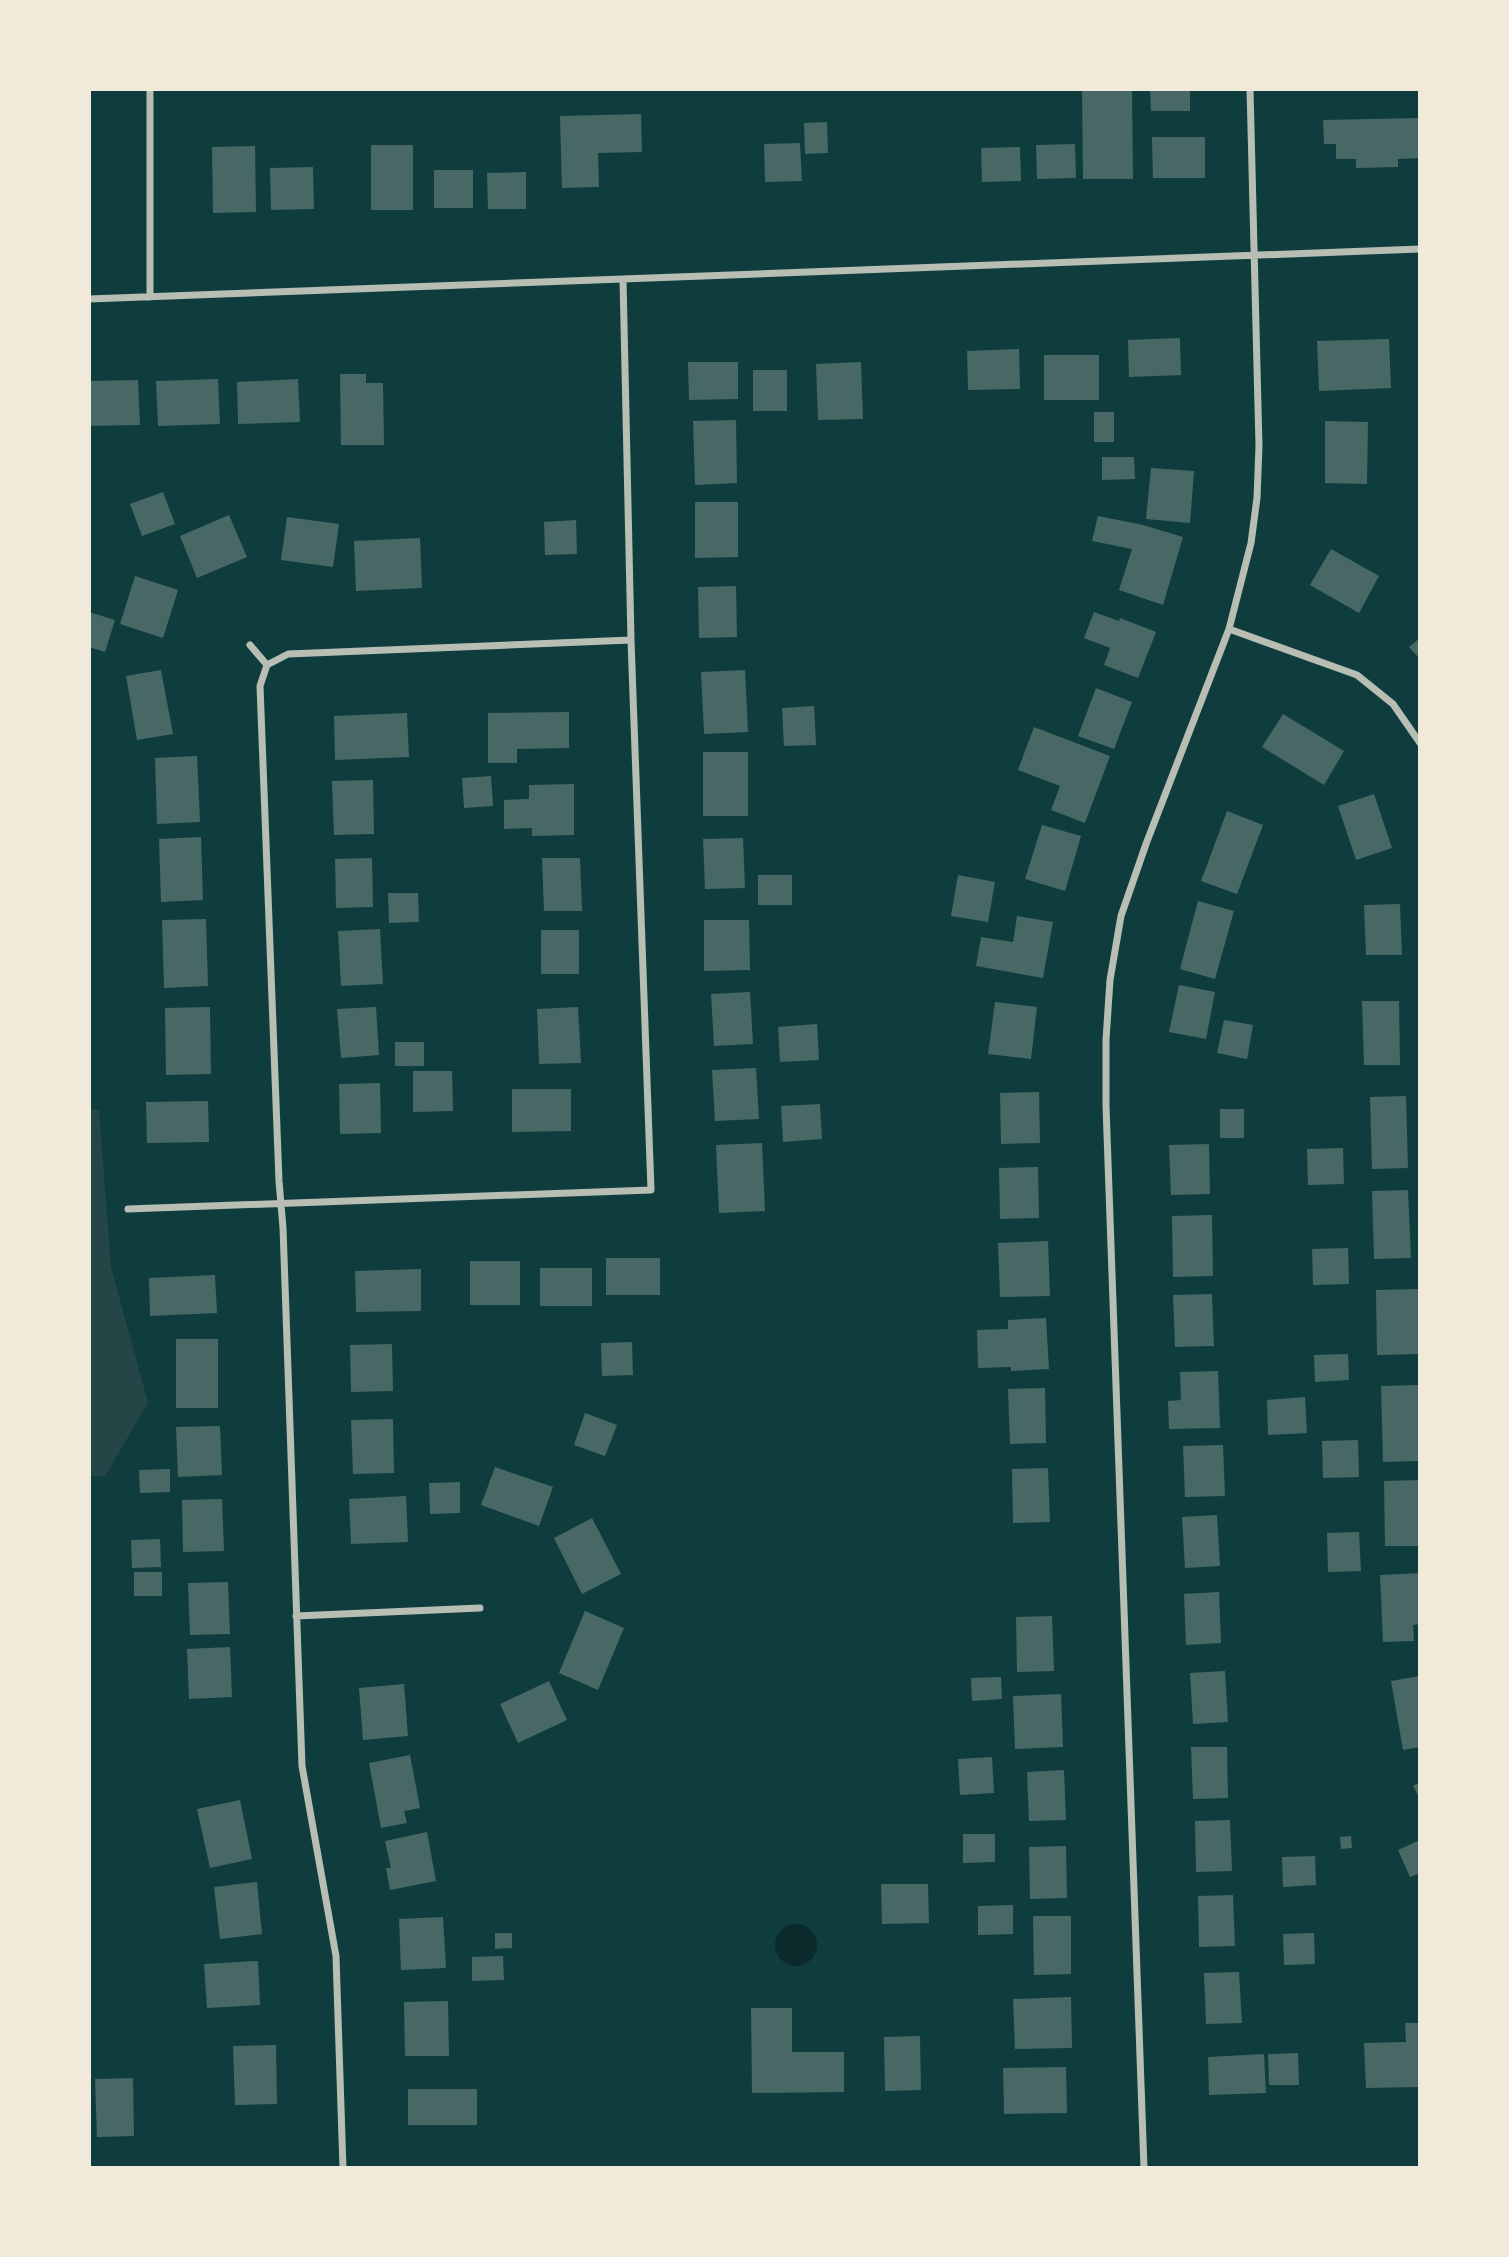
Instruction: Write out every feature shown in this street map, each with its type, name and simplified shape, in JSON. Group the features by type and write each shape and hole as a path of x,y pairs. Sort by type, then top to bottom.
{"street":[{"path":"149,297 150,89"},
{"path":"1144,2168 1105,1106 1106,1040 1110,980 1121,916 1229,629 1251,543 1259,446 1250,89"},
{"path":"89,299 1420,249"},
{"path":"128,1209 651,1191 631,640 623,279"},
{"path":"1229,629 1357,675 1393,704 1420,743"},
{"path":"343,2168 336,1956 302,1766 260,686 267,665 288,654 631,640"},
{"path":"250,645 267,665"},
{"path":"296,1616 480,1608"}],"shaded area":[{"path":"89,1108 99,1110 111,1267 148,1403 105,1476 89,1476"},
{"path":"796,1924 811,1930 817,1945 811,1960 796,1966 781,1960 775,1945 781,1930"}],"building":[{"path":"1082,89 1132,89 1133,179 1083,179"},
{"path":"1150,89 1190,89 1190,111 1151,111"},
{"path":"641,114 642,152 598,153 599,187 562,188 560,116"},
{"path":"1420,118 1420,158 1398,159 1398,167 1356,168 1356,159 1336,159 1336,144 1324,144 1323,120"},
{"path":"827,122 828,153 805,154 804,123"},
{"path":"1152,137 1205,137 1205,178 1153,178"},
{"path":"800,143 802,181 765,182 764,144"},
{"path":"1075,144 1076,178 1037,179 1036,145"},
{"path":"371,145 413,145 413,210 371,210"},
{"path":"255,146 256,212 213,213 212,147"},
{"path":"1020,147 1021,181 982,182 981,148"},
{"path":"313,167 314,209 271,210 270,168"},
{"path":"434,170 473,170 473,208 434,208"},
{"path":"526,172 526,209 488,209 487,173"},
{"path":"1180,338 1181,375 1129,377 1128,340"},
{"path":"1389,339 1391,388 1319,391 1317,341"},
{"path":"1019,349 1020,389 968,390 967,351"},
{"path":"1044,355 1099,355 1099,400 1044,400"},
{"path":"688,362 738,362 738,399 689,400"},
{"path":"861,362 863,419 818,420 816,364"},
{"path":"753,370 787,370 787,411 753,411"},
{"path":"340,374 366,374 366,383 383,383 384,445 341,445"},
{"path":"218,379 220,424 158,426 156,381"},
{"path":"298,379 300,422 238,424 237,382"},
{"path":"138,380 140,425 89,426 89,381"},
{"path":"1094,412 1114,412 1114,442 1094,442"},
{"path":"736,420 737,483 695,485 693,421"},
{"path":"1325,421 1368,422 1367,484 1325,483"},
{"path":"1102,457 1134,457 1135,479 1102,480"},
{"path":"1151,468 1194,471 1190,523 1146,519"},
{"path":"163,492 175,524 142,536 130,504"},
{"path":"695,502 738,502 738,557 695,558"},
{"path":"229,515 247,557 197,578 180,536"},
{"path":"1098,516 1183,537 1163,605 1119,590 1132,549 1092,541"},
{"path":"287,517 339,524 333,567 281,560"},
{"path":"576,520 577,554 545,555 544,522"},
{"path":"420,538 422,588 356,591 354,541"},
{"path":"1331,549 1379,576 1359,613 1310,585"},
{"path":"135,576 178,590 163,638 120,624"},
{"path":"736,586 737,637 699,638 698,587"},
{"path":"89,612 115,620 105,652 89,647"},
{"path":"1094,612 1119,621 1120,618 1156,632 1138,678 1104,665 1110,648 1084,638"},
{"path":"1420,638 1420,659 1409,647"},
{"path":"161,670 173,734 137,740 126,676"},
{"path":"745,670 748,732 704,734 701,672"},
{"path":"1096,688 1132,702 1114,749 1078,736"},
{"path":"814,706 816,745 784,746 782,708"},
{"path":"569,712 569,748 517,749 517,763 488,763 488,713"},
{"path":"407,713 409,757 335,760 334,716"},
{"path":"1283,714 1344,751 1324,785 1262,747"},
{"path":"1034,727 1110,756 1085,823 1051,810 1060,786 1018,770"},
{"path":"703,752 748,752 748,816 703,816"},
{"path":"197,756 200,822 157,824 155,758"},
{"path":"491,776 493,806 464,808 462,778"},
{"path":"373,780 374,834 334,835 332,781"},
{"path":"574,784 574,835 532,836 532,828 504,829 504,800 529,799 529,785"},
{"path":"1374,794 1392,848 1356,860 1338,806"},
{"path":"1227,811 1263,825 1237,894 1201,881"},
{"path":"1042,825 1081,836 1065,891 1025,879"},
{"path":"201,837 203,900 161,902 159,839"},
{"path":"743,838 745,888 705,889 703,839"},
{"path":"372,858 373,907 336,908 335,859"},
{"path":"542,858 580,858 582,911 544,911"},
{"path":"758,875 792,875 792,905 758,905"},
{"path":"958,875 995,882 988,922 951,916"},
{"path":"388,893 418,893 419,922 389,923"},
{"path":"1198,901 1234,911 1215,979 1180,969"},
{"path":"1400,904 1402,955 1366,955 1364,905"},
{"path":"1017,916 1053,922 1043,978 976,966 981,937 1013,942"},
{"path":"206,919 208,986 164,988 162,920"},
{"path":"704,920 749,920 750,970 704,971"},
{"path":"380,929 383,984 341,986 338,931"},
{"path":"541,930 579,930 579,974 541,974"},
{"path":"1179,985 1215,992 1206,1039 1169,1032"},
{"path":"750,992 753,1044 714,1046 711,994"},
{"path":"1362,1001 1399,1001 1400,1065 1364,1065"},
{"path":"995,1002 1037,1007 1031,1059 988,1054"},
{"path":"210,1007 211,1074 166,1075 165,1008"},
{"path":"376,1007 379,1055 341,1058 337,1009"},
{"path":"578,1007 581,1063 539,1064 537,1009"},
{"path":"1224,1020 1253,1025 1247,1059 1217,1053"},
{"path":"817,1024 819,1060 780,1062 778,1027"},
{"path":"395,1042 424,1042 424,1066 395,1066"},
{"path":"756,1068 759,1119 715,1121 712,1070"},
{"path":"413,1071 452,1071 453,1111 413,1112"},
{"path":"380,1083 381,1133 340,1134 339,1084"},
{"path":"512,1089 571,1089 571,1131 512,1132"},
{"path":"1039,1092 1040,1143 1001,1144 1000,1093"},
{"path":"1406,1096 1408,1168 1372,1169 1370,1097"},
{"path":"208,1101 209,1142 147,1143 146,1102"},
{"path":"820,1104 822,1139 783,1142 781,1106"},
{"path":"1220,1109 1244,1109 1244,1138 1220,1138"},
{"path":"762,1143 765,1211 719,1213 716,1145"},
{"path":"1209,1144 1210,1194 1171,1195 1169,1145"},
{"path":"1343,1148 1344,1184 1308,1185 1307,1149"},
{"path":"1038,1167 1039,1218 1000,1219 999,1168"},
{"path":"1408,1190 1411,1258 1374,1259 1372,1191"},
{"path":"1212,1215 1213,1276 1173,1277 1172,1216"},
{"path":"1048,1241 1050,1296 1000,1297 998,1243"},
{"path":"1348,1248 1349,1284 1313,1285 1312,1249"},
{"path":"606,1258 660,1258 660,1295 606,1295"},
{"path":"470,1261 520,1261 520,1305 470,1305"},
{"path":"540,1268 592,1268 592,1306 540,1306"},
{"path":"421,1269 421,1311 356,1312 355,1271"},
{"path":"215,1275 217,1313 150,1316 149,1278"},
{"path":"1419,1289 1420,1354 1377,1355 1376,1290"},
{"path":"1212,1294 1214,1346 1175,1347 1173,1295"},
{"path":"1046,1318 1049,1369 1011,1371 1011,1367 978,1368 977,1330 1008,1329 1008,1320"},
{"path":"176,1339 218,1339 218,1408 176,1408"},
{"path":"632,1342 633,1375 602,1376 601,1343"},
{"path":"392,1344 393,1391 351,1392 350,1345"},
{"path":"1348,1354 1349,1380 1315,1382 1314,1355"},
{"path":"1218,1371 1220,1428 1169,1429 1168,1401 1181,1400 1180,1372"},
{"path":"1418,1385 1419,1461 1383,1462 1381,1386"},
{"path":"1045,1388 1046,1443 1010,1444 1008,1389"},
{"path":"1305,1397 1307,1433 1268,1435 1267,1400"},
{"path":"585,1413 617,1425 605,1456 574,1445"},
{"path":"393,1419 394,1473 353,1474 351,1420"},
{"path":"220,1426 222,1475 178,1477 176,1427"},
{"path":"1358,1440 1359,1477 1323,1478 1322,1441"},
{"path":"1223,1445 1225,1496 1185,1497 1183,1446"},
{"path":"495,1467 553,1487 539,1526 481,1505"},
{"path":"1048,1468 1050,1522 1013,1523 1012,1469"},
{"path":"170,1469 170,1492 140,1493 139,1470"},
{"path":"1420,1480 1420,1546 1385,1546 1384,1481"},
{"path":"460,1482 460,1513 430,1514 429,1483"},
{"path":"406,1496 408,1542 351,1544 349,1499"},
{"path":"222,1499 224,1551 183,1552 182,1500"},
{"path":"1217,1515 1220,1566 1185,1568 1182,1517"},
{"path":"592,1518 621,1574 582,1594 554,1538"},
{"path":"1359,1532 1361,1571 1328,1572 1327,1533"},
{"path":"160,1539 161,1567 132,1568 131,1540"},
{"path":"134,1572 162,1572 162,1596 134,1596"},
{"path":"1420,1573 1420,1624 1413,1625 1414,1641 1383,1642 1380,1575"},
{"path":"228,1582 230,1634 190,1635 188,1583"},
{"path":"1219,1592 1221,1643 1186,1645 1184,1594"},
{"path":"585,1611 624,1628 598,1690 559,1673"},
{"path":"1052,1616 1054,1671 1017,1672 1016,1617"},
{"path":"230,1647 232,1697 189,1699 187,1649"},
{"path":"1225,1671 1228,1722 1193,1724 1190,1673"},
{"path":"1420,1676 1420,1747 1403,1750 1391,1681"},
{"path":"1001,1677 1002,1699 972,1701 971,1678"},
{"path":"549,1681 567,1720 518,1743 500,1704"},
{"path":"404,1684 408,1736 363,1740 359,1688"},
{"path":"1061,1694 1063,1747 1015,1749 1013,1696"},
{"path":"1191,1747 1227,1747 1228,1798 1193,1799"},
{"path":"410,1755 420,1808 404,1811 407,1823 381,1828 369,1763"},
{"path":"992,1757 994,1793 960,1795 958,1759"},
{"path":"1064,1770 1066,1820 1029,1821 1027,1772"},
{"path":"1420,1782 1420,1799 1413,1786"},
{"path":"240,1800 252,1859 210,1868 197,1809"},
{"path":"1230,1820 1232,1871 1196,1872 1195,1821"},
{"path":"427,1832 436,1881 390,1890 386,1868 391,1868 385,1841"},
{"path":"963,1834 995,1834 995,1862 963,1863"},
{"path":"1351,1836 1352,1848 1341,1849 1340,1837"},
{"path":"1420,1840 1420,1873 1410,1877 1398,1850"},
{"path":"1066,1846 1067,1898 1030,1899 1029,1847"},
{"path":"1315,1856 1316,1885 1283,1887 1282,1857"},
{"path":"257,1882 262,1934 220,1939 214,1887"},
{"path":"881,1884 928,1884 929,1923 882,1924"},
{"path":"1233,1895 1235,1946 1199,1947 1198,1896"},
{"path":"1013,1905 1013,1934 978,1935 978,1906"},
{"path":"1033,1916 1071,1916 1071,1974 1034,1975"},
{"path":"443,1917 446,1968 401,1970 399,1919"},
{"path":"495,1933 512,1933 512,1948 495,1949"},
{"path":"1314,1933 1315,1964 1284,1965 1283,1934"},
{"path":"503,1956 504,1980 472,1981 472,1957"},
{"path":"258,1961 260,2005 207,2008 204,1964"},
{"path":"1239,1972 1242,2023 1206,2024 1204,1973"},
{"path":"1071,1997 1072,2048 1015,2049 1013,1999"},
{"path":"448,2001 449,2056 405,2056 404,2002"},
{"path":"751,2008 792,2008 792,2052 844,2052 844,2092 752,2093"},
{"path":"1405,2023 1420,2023 1420,2087 1366,2088 1364,2043 1406,2042"},
{"path":"920,2036 921,2090 885,2091 884,2037"},
{"path":"276,2045 277,2104 235,2105 233,2046"},
{"path":"1298,2053 1299,2085 1269,2085 1268,2054"},
{"path":"1264,2054 1266,2093 1209,2095 1208,2057"},
{"path":"1066,2067 1067,2113 1004,2114 1003,2068"},
{"path":"133,2078 134,2136 97,2137 95,2079"},
{"path":"408,2089 477,2089 477,2125 408,2125"}]}
